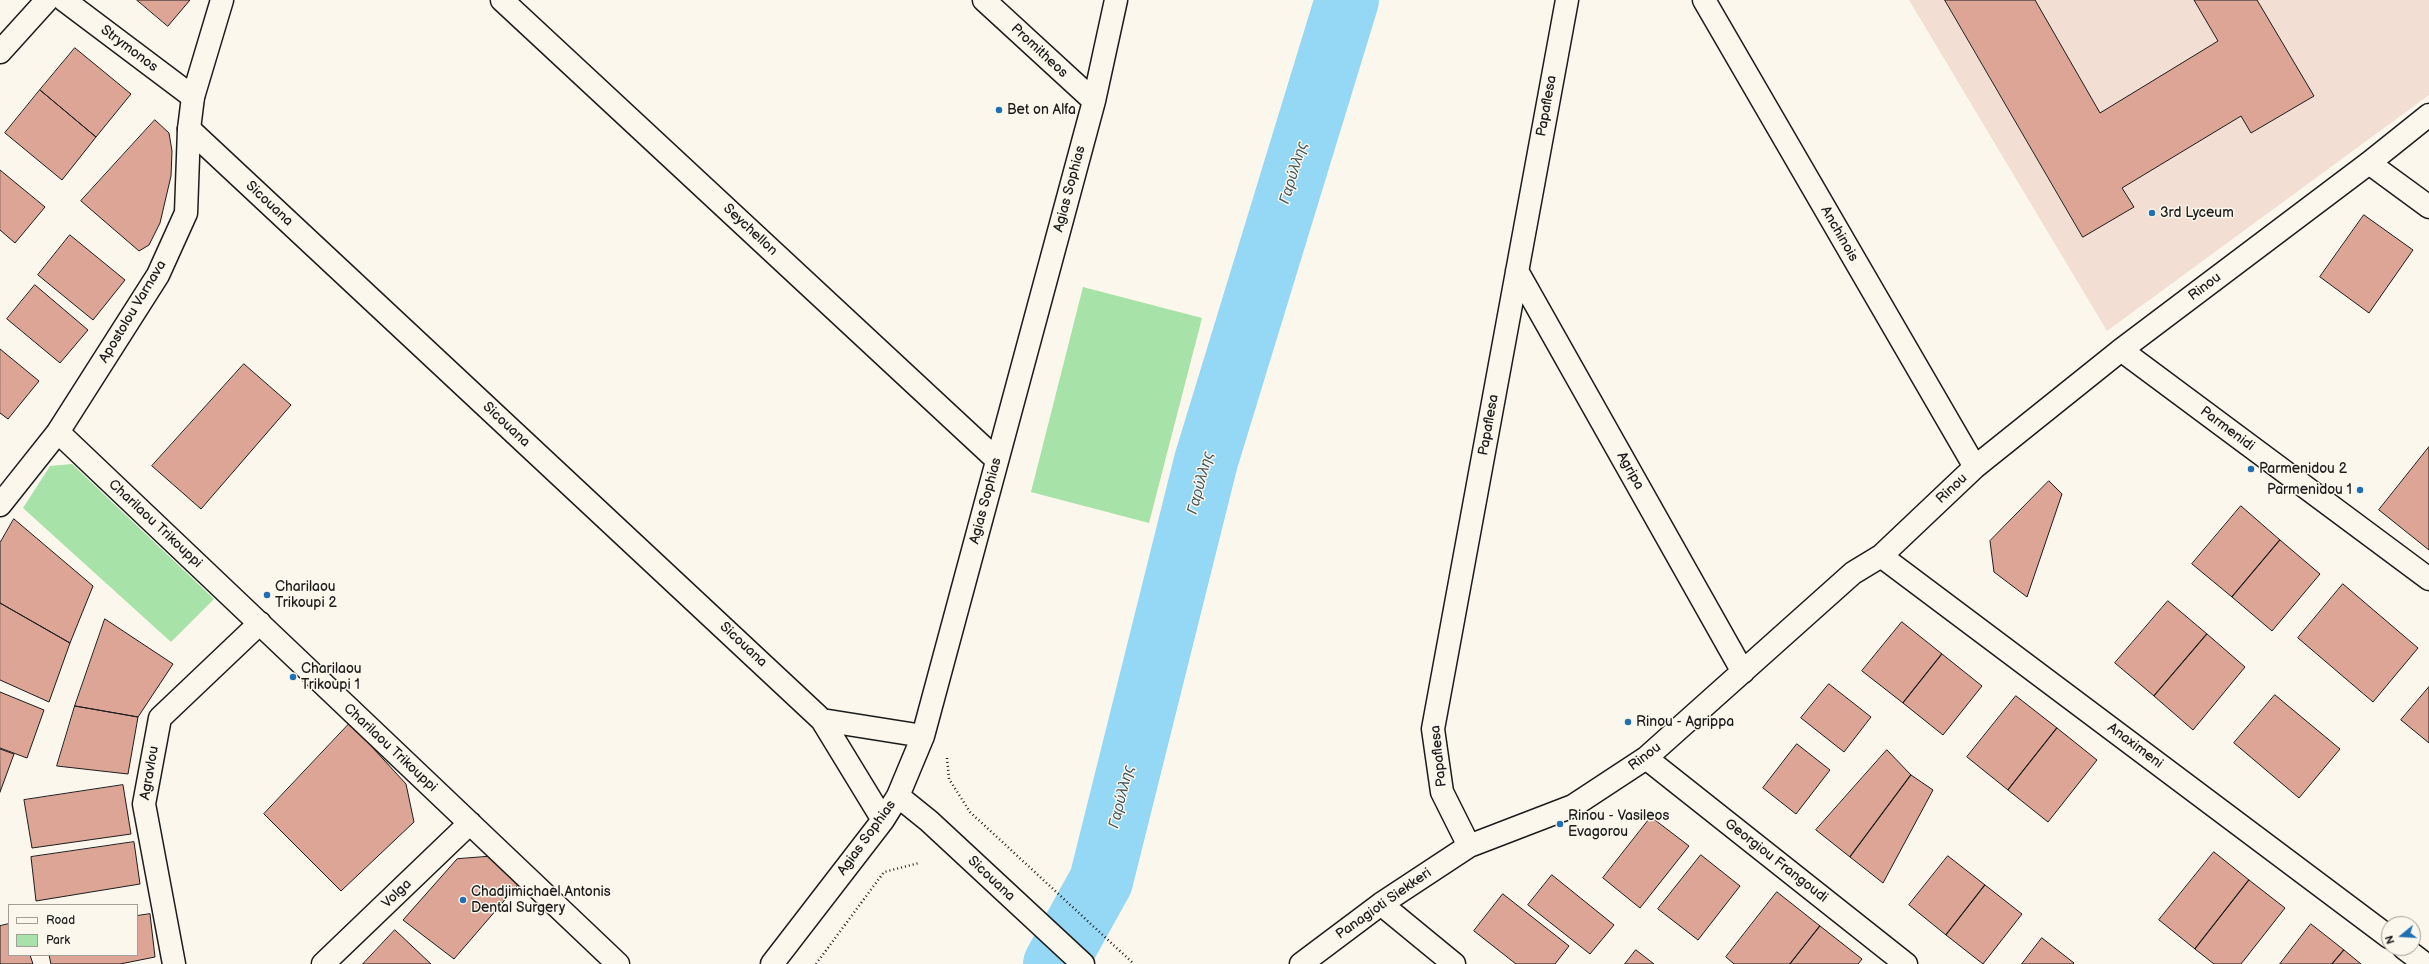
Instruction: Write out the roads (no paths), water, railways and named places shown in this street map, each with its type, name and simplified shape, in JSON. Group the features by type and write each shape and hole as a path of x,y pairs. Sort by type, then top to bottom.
{"street":[{"path":"0,52 47,0"},
{"name":"Strymonos","path":"64,0 193,97"},
{"name":"Apostolou Varnava","path":"0,505 58,432 158,275 186,212 189,129 193,97 222,0"},
{"name":"Seychellon","path":"502,0 997,460"},
{"name":"Promitheos","path":"984,0 1094,101"},
{"name":"Agias Sophias","path":"772,964 883,820 898,796 923,736 1094,101 1116,0"},
{"name":"Papaflesa","path":"1469,846 1442,792 1433,729 1567,0"},
{"name":"Anchinois","path":"1704,0 1975,467"},
{"name":"Rinou","path":"1469,846 1573,806 1646,758 1853,573 1881,556 1975,467 2121,350 2369,163 2429,115"},
{"name":"Sicouana","path":"189,129 822,720 883,820"},
{"path":"2369,163 2429,206"},
{"name":"Agripa","path":"1517,271 1743,672"},
{"name":"Parmenidi","path":"2121,350 2429,578"},
{"name":"Charilaou Trikouppi","path":"58,432 618,964"},
{"name":"Anaximeni","path":"1881,556 2381,931"},
{"name":"Agravlou","path":"174,964 144,804 160,718 260,623"},
{"path":"822,720 923,736"},
{"name":"Georgiou Frangoudi","path":"1646,758 1906,964"},
{"name":"Sicouana","path":"898,796 989,876 1083,964"},
{"name":"Volga","path":"324,964 470,823"},
{"name":"Panagioti Siekkeri","path":"1301,964 1381,904 1469,846"},
{"path":"1381,904 1454,964"},
{"path":"2414,956 2425,964"}],"waterway":[{"name":"Γαρύλλης","path":"1055,964 1101,881 1206,461 1347,0"}],"place":[{"name":"Bet on Alfa","path":"999,110"},
{"name":"3rd Lyceum","path":"2152,213"},
{"name":"Parmenidou 2","path":"2251,469"},
{"name":"Parmenidou 1","path":"2360,490"},
{"name":"Charilaou Trikoupi 2","path":"267,595"},
{"name":"Charilaou Trikoupi 1","path":"293,677"},
{"name":"Rinou - Agrippa","path":"1628,722"},
{"name":"Rinou - Vasileos Evagorou","path":"1560,824"},
{"name":"Chadjimichael Antonis Dental Surgery","path":"463,900"}]}
